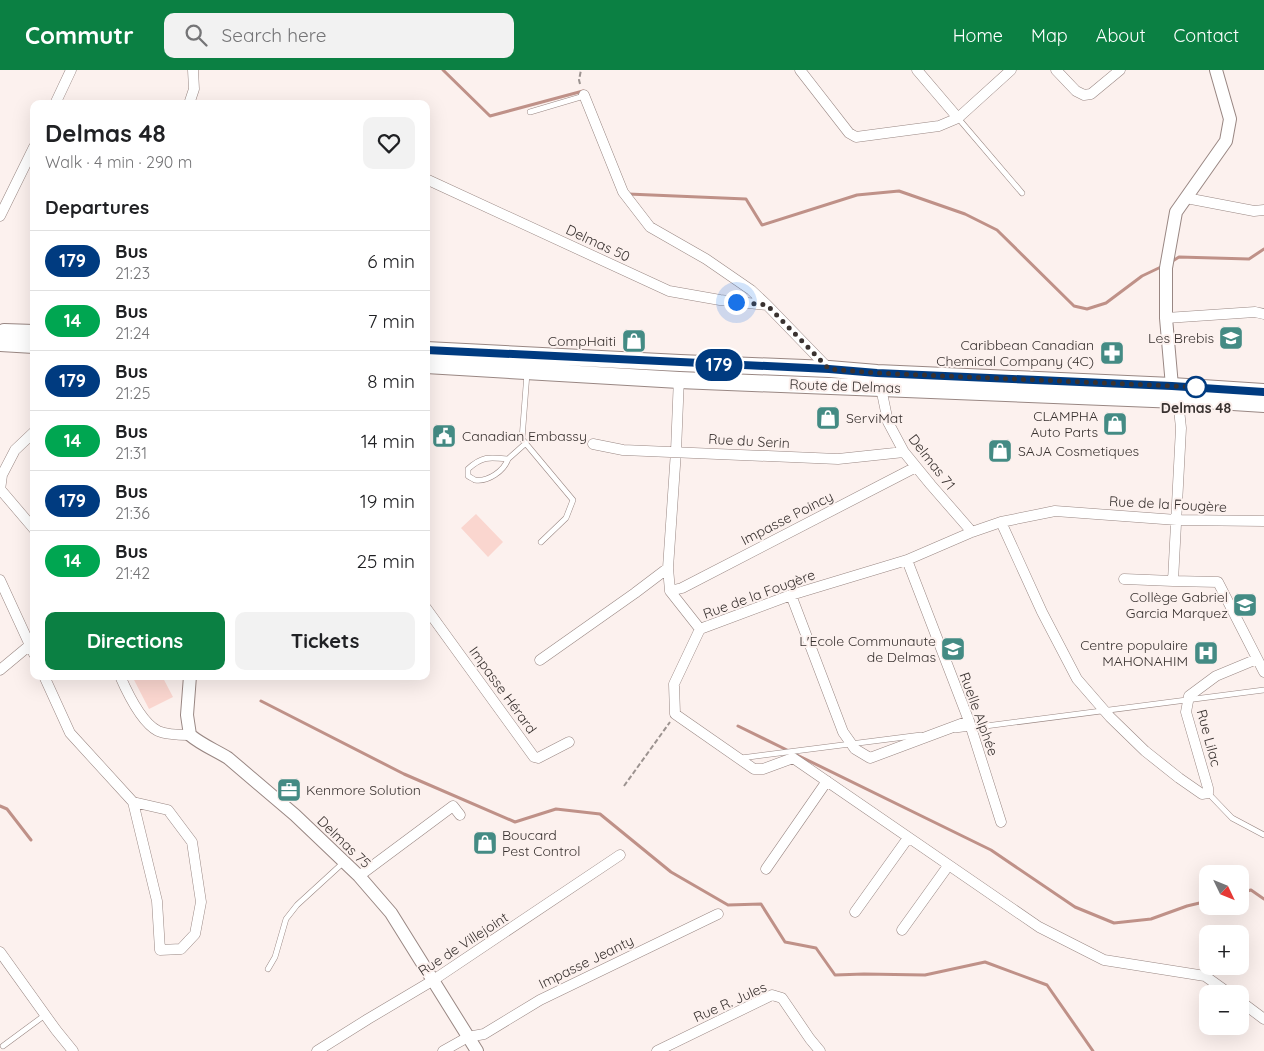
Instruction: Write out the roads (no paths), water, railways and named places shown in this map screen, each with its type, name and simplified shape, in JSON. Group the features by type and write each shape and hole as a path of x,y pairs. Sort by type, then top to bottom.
{"main road":[{"path":"0,332 30,334"},
{"path":"0,343 30,345"},
{"name":"Route de Delmas","path":"430,350 829,369 879,380"},
{"name":"Route de Delmas","path":"430,366 679,380 879,380 1175,393 1264,392"},
{"name":"Route de Delmas","path":"1175,393 1202,400 1264,404"}],"street":[{"path":"57,100 71,70"},
{"path":"190,100 194,89 193,70"},
{"path":"800,70 849,133 856,137 939,126 958,118 1011,70"},
{"path":"917,70 958,118"},
{"path":"1056,70 1076,91 1084,95 1091,94 1120,70"},
{"path":"1173,580 1181,428 1166,318 1166,268 1176,212 1226,141 1230,119 1216,70"},
{"path":"584,95 623,192 650,227 706,260 751,290 829,369"},
{"path":"0,216 30,155"},
{"name":"Delmas 50","path":"430,181 669,291 720,300 767,305"},
{"path":"1186,198 1254,211 1264,210"},
{"path":"1166,318 1255,312 1264,314"},
{"path":"680,363 668,568 670,591 700,629"},
{"name":"Delmas 71","path":"879,380 888,422 904,452 972,532"},
{"path":"30,436 15,450 2,475 0,490 30,524"},
{"name":"Rue du Serin","path":"593,444 623,450 838,459 904,452"},
{"name":"Impasse Poincy","path":"670,591 682,588 916,467"},
{"name":"Rue de la Fougère","path":"739,758 675,714 674,684 700,629 791,595 907,560 972,532 1002,522 1055,511 1177,520 1264,521"},
{"path":"1002,522 1042,612 1078,679 1110,717 1145,752 1202,794 1208,794"},
{"name":"Ruelle Alphée","path":"907,560 969,721 1001,822"},
{"path":"540,660 635,594 668,568"},
{"path":"1124,579 1218,582 1264,672"},
{"path":"0,580 30,645"},
{"path":"791,595 843,732 855,749 870,758 969,721"},
{"name":"Impasse Hérard","path":"430,614 534,757 538,758 569,742"},
{"path":"0,670 30,650"},
{"name":"Rue Lilac","path":"1208,794 1208,788 1186,712 1189,696 1216,676 1257,659"},
{"path":"46,680 70,733 133,802 157,901 160,950 181,948 195,934 201,902 192,842 168,810 133,802"},
{"path":"122,680 141,716 158,731 179,736 190,735 186,715 190,680"},
{"name":"Delmas 75","path":"190,735 228,758 295,815 359,876 391,913 477,1051"},
{"path":"739,758 758,770 793,758 1039,927 1104,960 1205,976 1218,985"},
{"path":"766,869 827,781"},
{"path":"359,876 453,806 460,816"},
{"path":"855,912 908,838"},
{"name":"Rue de Villejoint","path":"317,1051 432,981 620,855"},
{"path":"902,930 948,866"},
{"name":"Impasse Jeanty","path":"443,1051 468,1037 484,1034 540,1000 718,914"},
{"path":"0,952 73,1051"},
{"name":"Rue R. Jules","path":"657,1051 772,995 782,998 820,1051"},
{"path":"1249,1008 1264,1019"}],"lane":[{"path":"530,112 584,95"},
{"path":"958,118 1022,193"},
{"path":"530,355 522,439 573,500 566,518 540,542"},
{"path":"508,459 481,459 468,469 468,476 475,480 488,478 498,473 506,465 508,459 526,444"},
{"path":"739,758 1264,690"},
{"path":"1208,794 1232,818 1264,835"},
{"path":"268,969 275,957 286,919 297,905 344,861"},
{"path":"3,1046 45,1015"}],"waterway":[{"path":"443,70 490,116 583,91"},
{"path":"628,194 746,199 762,225 857,195 899,191 965,214 997,230 1074,306 1087,309 1106,303 1142,276 1163,266"},
{"path":"1171,262 1179,257 1249,259 1264,249"},
{"path":"261,701 404,774 515,822 556,809 600,814 671,872 728,905 761,904 785,942 816,948 835,975 925,975 985,962 1047,985 1093,1051"},
{"path":"738,726 789,751"},
{"path":"797,755 991,850 1075,907 1114,923 1151,919 1199,903"},
{"path":"0,806 7,809 31,840"},
{"path":"1249,891 1264,899"}],"place":[{"name":"Les Brebis","path":"1231,338"},
{"name":"CompHaiti","path":"634,341"},
{"name":"Caribbean Canadian Chemical Company (4C)","path":"1112,353"},
{"name":"Delmas 48","path":"1196,387"},
{"name":"ServiMat","path":"828,418"},
{"name":"CLAMPHA Auto Parts","path":"1115,424"},
{"name":"Canadian Embassy","path":"444,436"},
{"name":"SAJA Cosmetiques","path":"1000,451"},
{"name":"Collège Gabriel Garcia Marquez","path":"1245,605"},
{"name":"L'Ecole Communaute de Delmas","path":"953,649"},
{"name":"Centre populaire MAHONAHIM","path":"1206,653"},
{"name":"Kenmore Solution","path":"289,790"},
{"name":"Boucard Pest Control","path":"485,843"}]}
